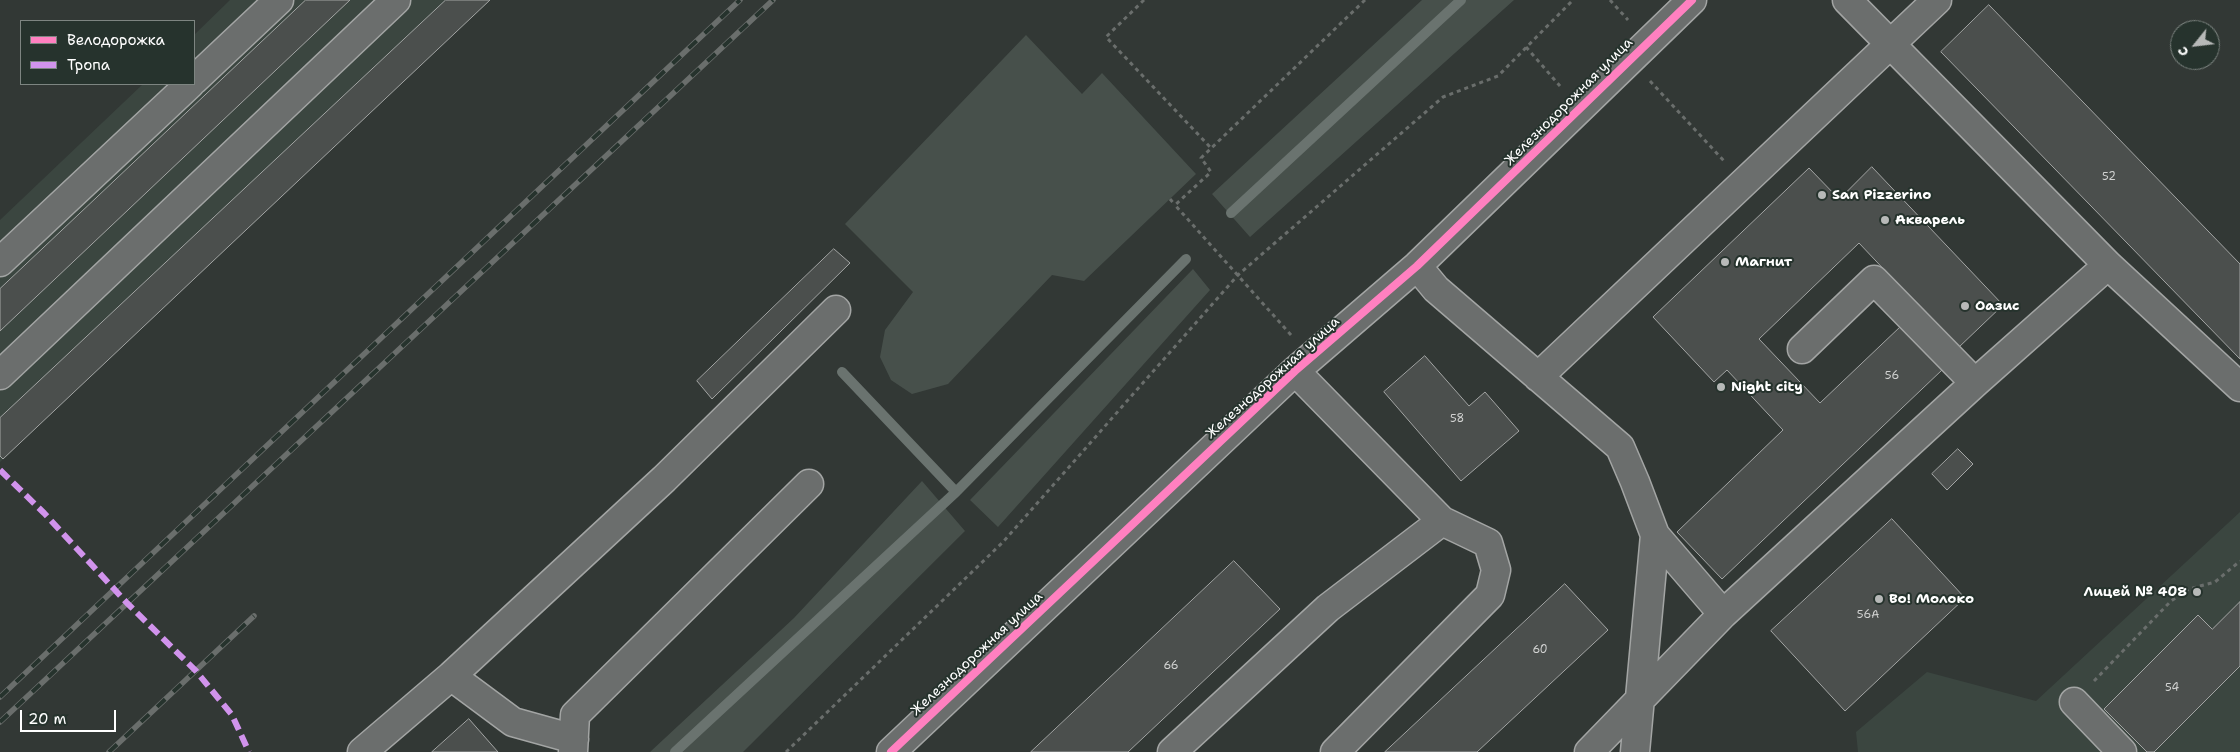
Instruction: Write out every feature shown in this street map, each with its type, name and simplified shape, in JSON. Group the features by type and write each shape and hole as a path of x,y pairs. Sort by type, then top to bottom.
{"street":[{"path":"195,79 279,0"},
{"path":"0,375 396,0"},
{"name":"Железнодорожная улица","path":"891,752 1304,364 1417,266 1692,0"},
{"path":"1847,0 2108,265 2240,387"},
{"path":"1538,377 1937,0"},
{"path":"0,262 189,85"},
{"path":"1589,752 1723,614 1974,383 2108,265"},
{"path":"1417,266 1436,289 1620,447 1655,535 1723,614"},
{"path":"1802,349 1874,280 1974,383"},
{"path":"362,752 451,676 664,479 836,310"},
{"path":"1304,364 1442,521 1488,543 1496,570 1490,595 1336,752"},
{"path":"451,676 513,722 574,746 576,715 809,484"},
{"path":"1172,752 1328,608 1442,521"},
{"path":"1635,752 1638,701 1655,535"},
{"path":"2074,702 2122,752"}],"path":[{"path":"1144,0 1106,37 1212,148"},
{"path":"1175,205 1211,172 1201,158 1365,0"},
{"path":"786,752 1003,542 1238,275 1443,97 1498,76 1573,0"},
{"path":"1610,0 1632,25"},
{"path":"1526,47 1563,90"},
{"path":"1648,79 1744,183"},
{"path":"1170,198 1238,275 1304,364"},
{"path":"2074,702 2172,601 2189,589 2215,582 2240,561"}],"shaded area":[{"path":"230,0 490,0 0,462 0,220 142,85 195,85 195,34"},
{"path":"1422,0 1514,0 1250,237 1212,194"},
{"path":"1026,35 1082,94 1102,73 1196,174 1084,281 1052,275 948,384 912,394 891,380 880,357 885,330 913,292 845,224"},
{"path":"1193,269 1210,290 998,527 970,500"},
{"path":"922,481 965,531 743,752 650,752 794,618"},
{"name":"Лицей № 408","path":"2240,512 2240,752 1858,752 1856,732 1927,672 2036,701"}],"building":[{"path":"306,0 350,0 0,331 0,289"},
{"path":"446,0 490,0 3,459 0,456 0,418"},
{"path":"1989,5 2240,264 2240,359 1941,52"},
{"path":"1872,167 2003,305 1958,348 1859,243 1759,339 1820,403 1901,326 1942,370 1722,579 1677,532 1783,430 1727,370 1714,382 1653,317 1809,168 1839,199"},
{"path":"834,249 850,263 712,399 697,381"},
{"path":"1425,356 1469,406 1485,392 1519,431 1461,481 1384,392"},
{"path":"1958,449 1973,464 1947,490 1932,474"},
{"path":"1892,519 1965,598 1845,711 1771,631"},
{"path":"1234,561 1280,609 1128,752 1031,752"},
{"path":"1565,584 1608,630 1477,752 1385,752"},
{"path":"2240,602 2240,666 2154,752 2147,752 2104,709 2198,615 2212,629"},
{"path":"469,719 498,752 432,752"}],"waterway":[{"path":"1231,213 1461,0"},
{"path":"675,752 956,492 1186,259"},
{"path":"842,372 956,492"}],"railway":[{"path":"0,697 740,0"},
{"path":"0,722 773,0"},
{"path":"109,752 254,616"}],"marked path":[{"path":"0,470 44,513 127,603 196,671 232,715 249,752"}],"cycle path":[{"path":"891,752 1295,371 1417,266 1692,0"}],"place":[{"name":"San Pizzerino","path":"1822,195"},
{"name":"Акварель","path":"1885,220"},
{"name":"Магнит","path":"1725,262"},
{"name":"Оазис","path":"1965,306"},
{"name":"Night city","path":"1721,387"},
{"name":"Лицей № 408","path":"2197,592"},
{"name":"Во! Молоко","path":"1879,599"}]}
